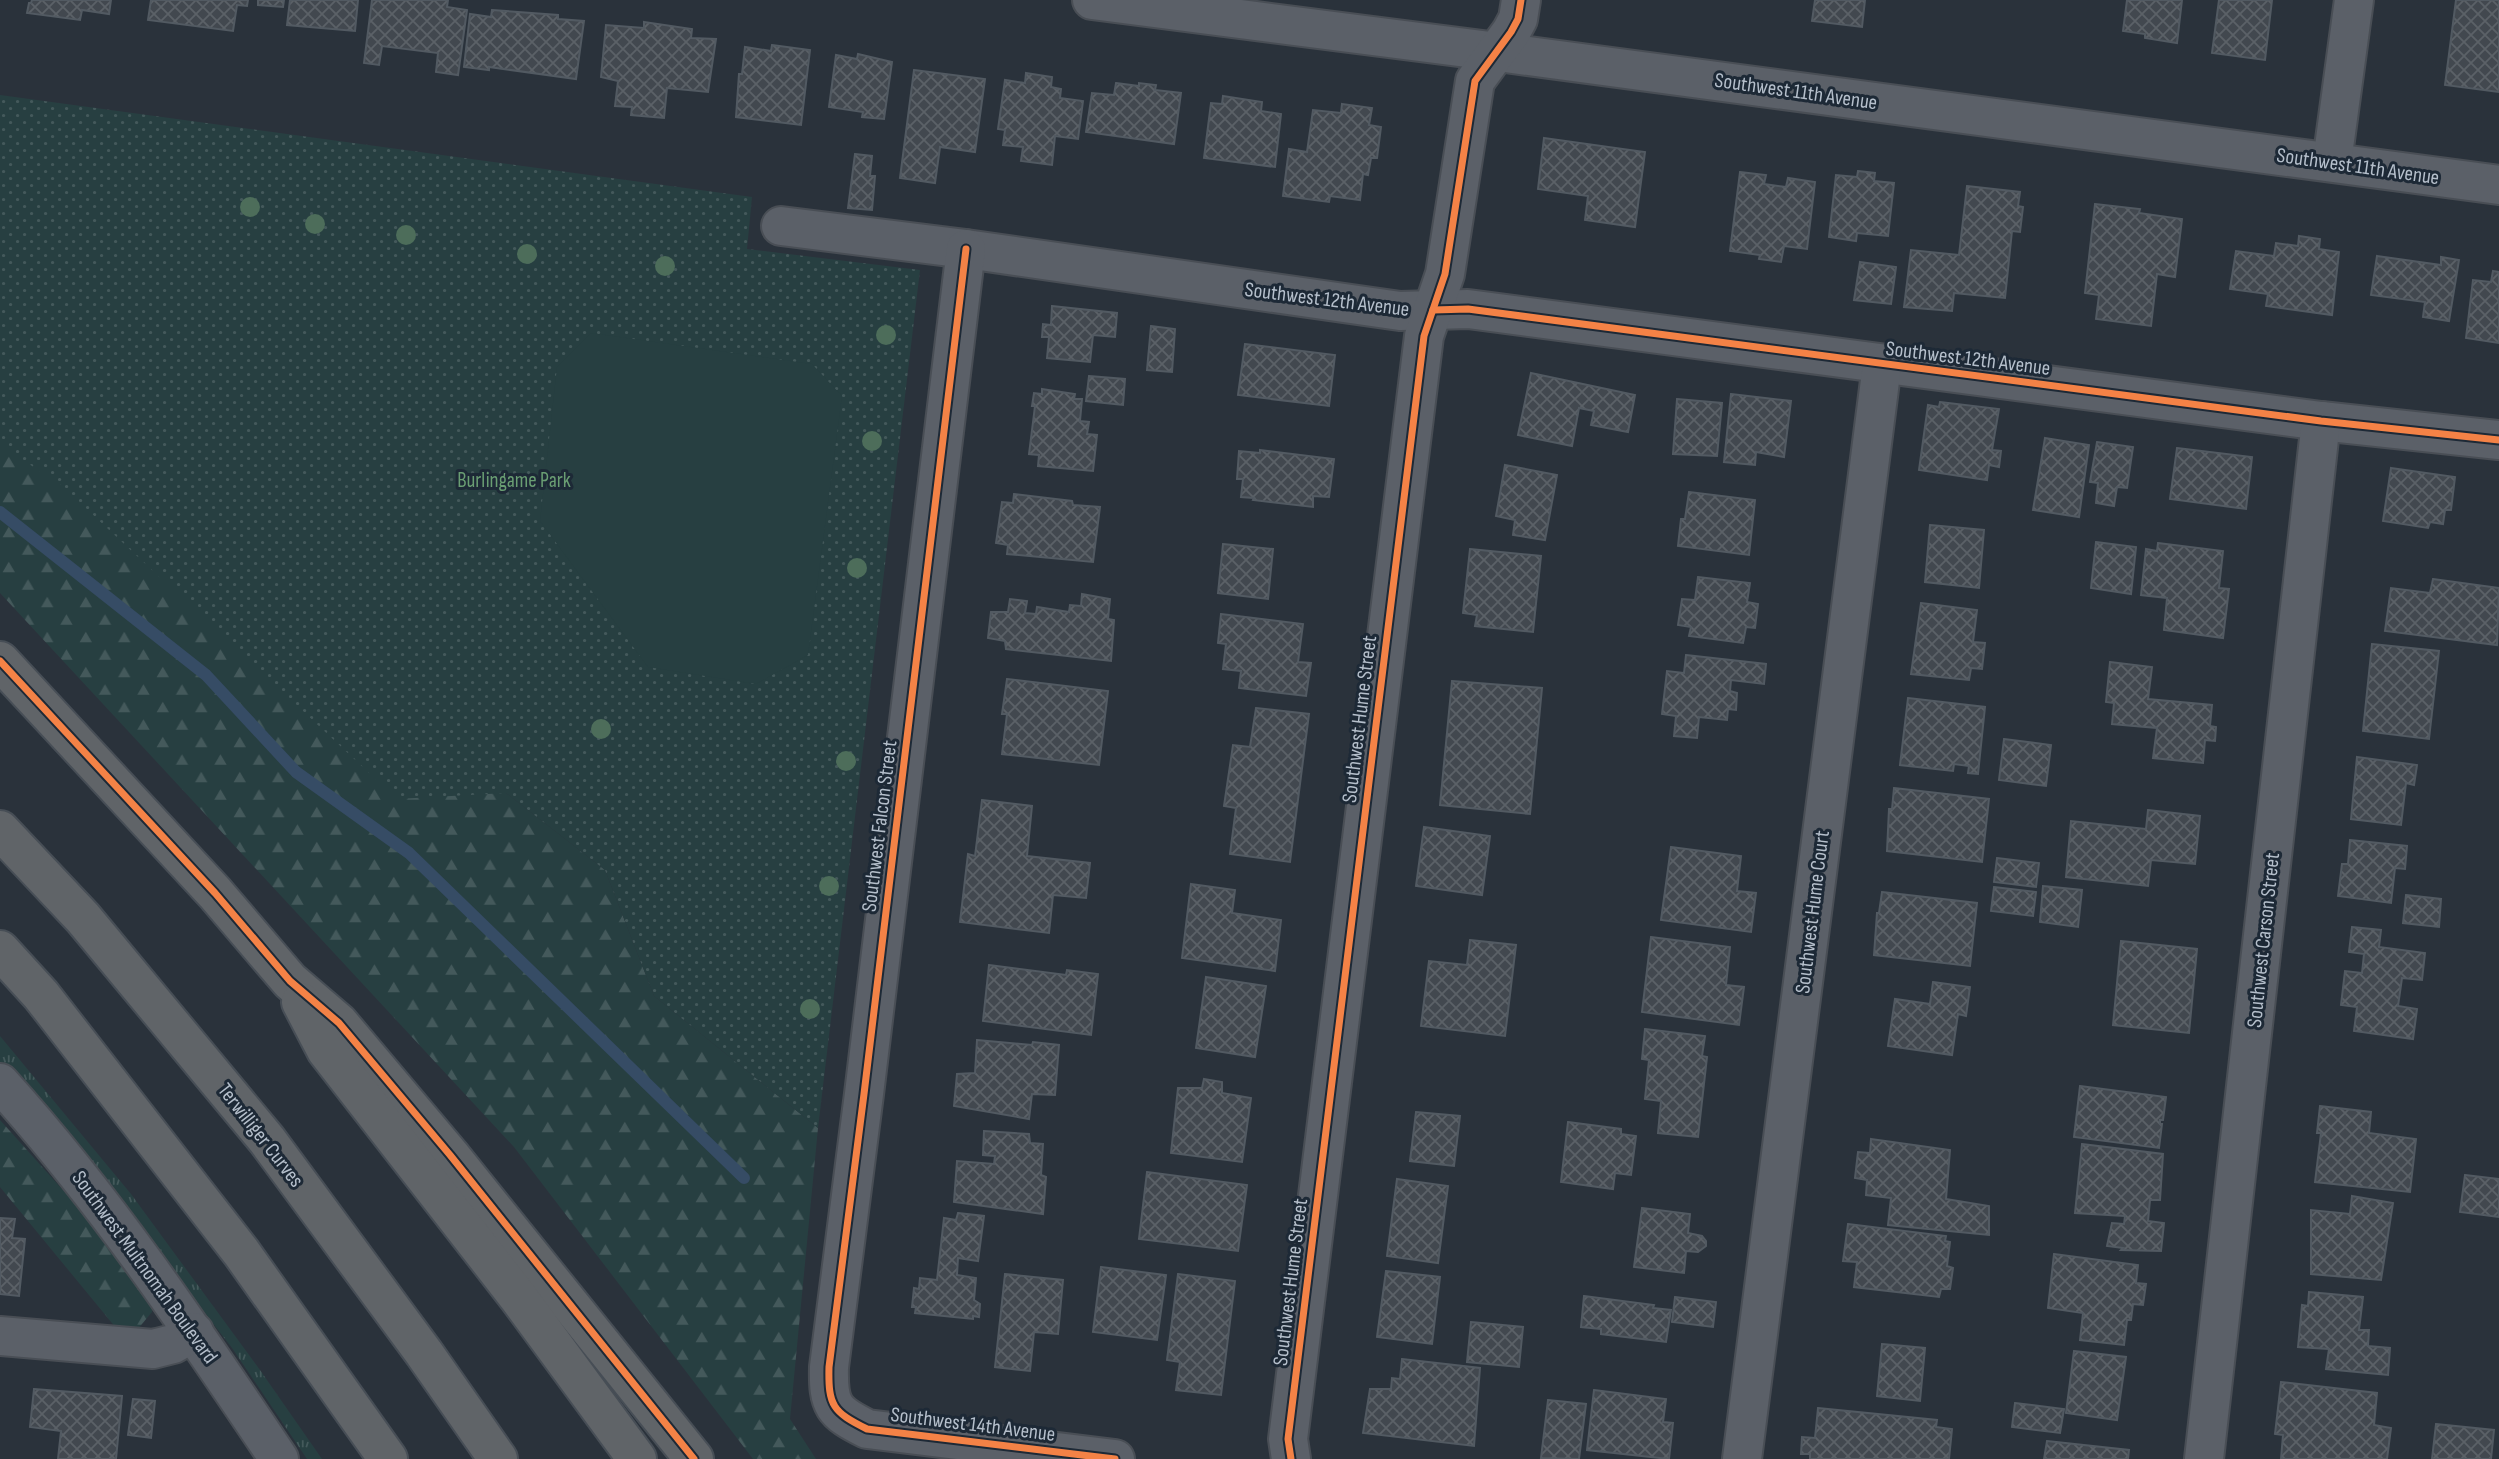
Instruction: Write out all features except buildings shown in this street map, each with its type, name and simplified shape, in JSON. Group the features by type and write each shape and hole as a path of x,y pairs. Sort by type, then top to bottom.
{"highway":[{"path":"0,661 197,873 290,981 339,1023 450,1155 694,1459"},
{"name":"Terwilliger Curves","path":"0,830 83,918 267,1140 424,1353 498,1459"},
{"path":"0,950 41,995 241,1252 388,1459"},
{"path":"290,981 326,1049 509,1286 638,1459"}],"street":[{"name":"Southwest 11th Avenue","path":"1092,0 1498,51 2499,185"},
{"name":"Southwest Hume Street","path":"1291,1459 1288,1439 1424,336 1445,274 1475,81 1518,19 1521,0"},
{"path":"2332,162 2354,0"},
{"name":"Southwest 12th Avenue","path":"781,226 966,249 1400,311 1468,309 2321,421 2499,440"},
{"name":"Southwest Falcon Street","path":"834,1407 828,1388 829,1367 966,249"},
{"name":"Southwest Hume Court","path":"1742,1459 1882,365"},
{"name":"Southwest Carson Street","path":"2204,1459 2321,421"},
{"name":"Southwest Multnomah Boulevard","path":"0,1083 93,1192 194,1332 279,1459"},
{"path":"0,1336 153,1349 173,1344 194,1332"},
{"name":"Southwest 14th Avenue","path":"834,1407 846,1419 867,1429 1115,1459"}],"green space":[{"name":"Burlingame Park","path":"0,95 752,197 747,249 920,270 818,1128 654,996 605,870 506,793 397,799 61,485 0,445"},
{"path":"591,333 812,364 842,396 808,655 756,684 648,667 540,521 557,367"},
{"path":"0,347 506,793 605,870 654,996 818,1128 790,1419 816,1459 753,1459 514,1147 0,593"},
{"path":"0,1036 131,1194 322,1459 307,1459 232,1348 91,1167 0,1062"},
{"path":"0,1120 151,1288 152,1312 137,1330 121,1334 0,1187"}],"waterway":[{"path":"0,512 206,675 296,772 409,853 744,1178"}],"cycle path":[{"path":"1291,1459 1288,1439 1424,336 1445,274 1475,81 1511,32 1518,19 1521,0"},
{"path":"966,249 829,1367 830,1391 840,1412 867,1429 1115,1459"},
{"path":"1433,310 1468,309 2321,421 2499,440"},
{"path":"0,661 215,893 290,981 339,1023 450,1155 694,1459"}]}
